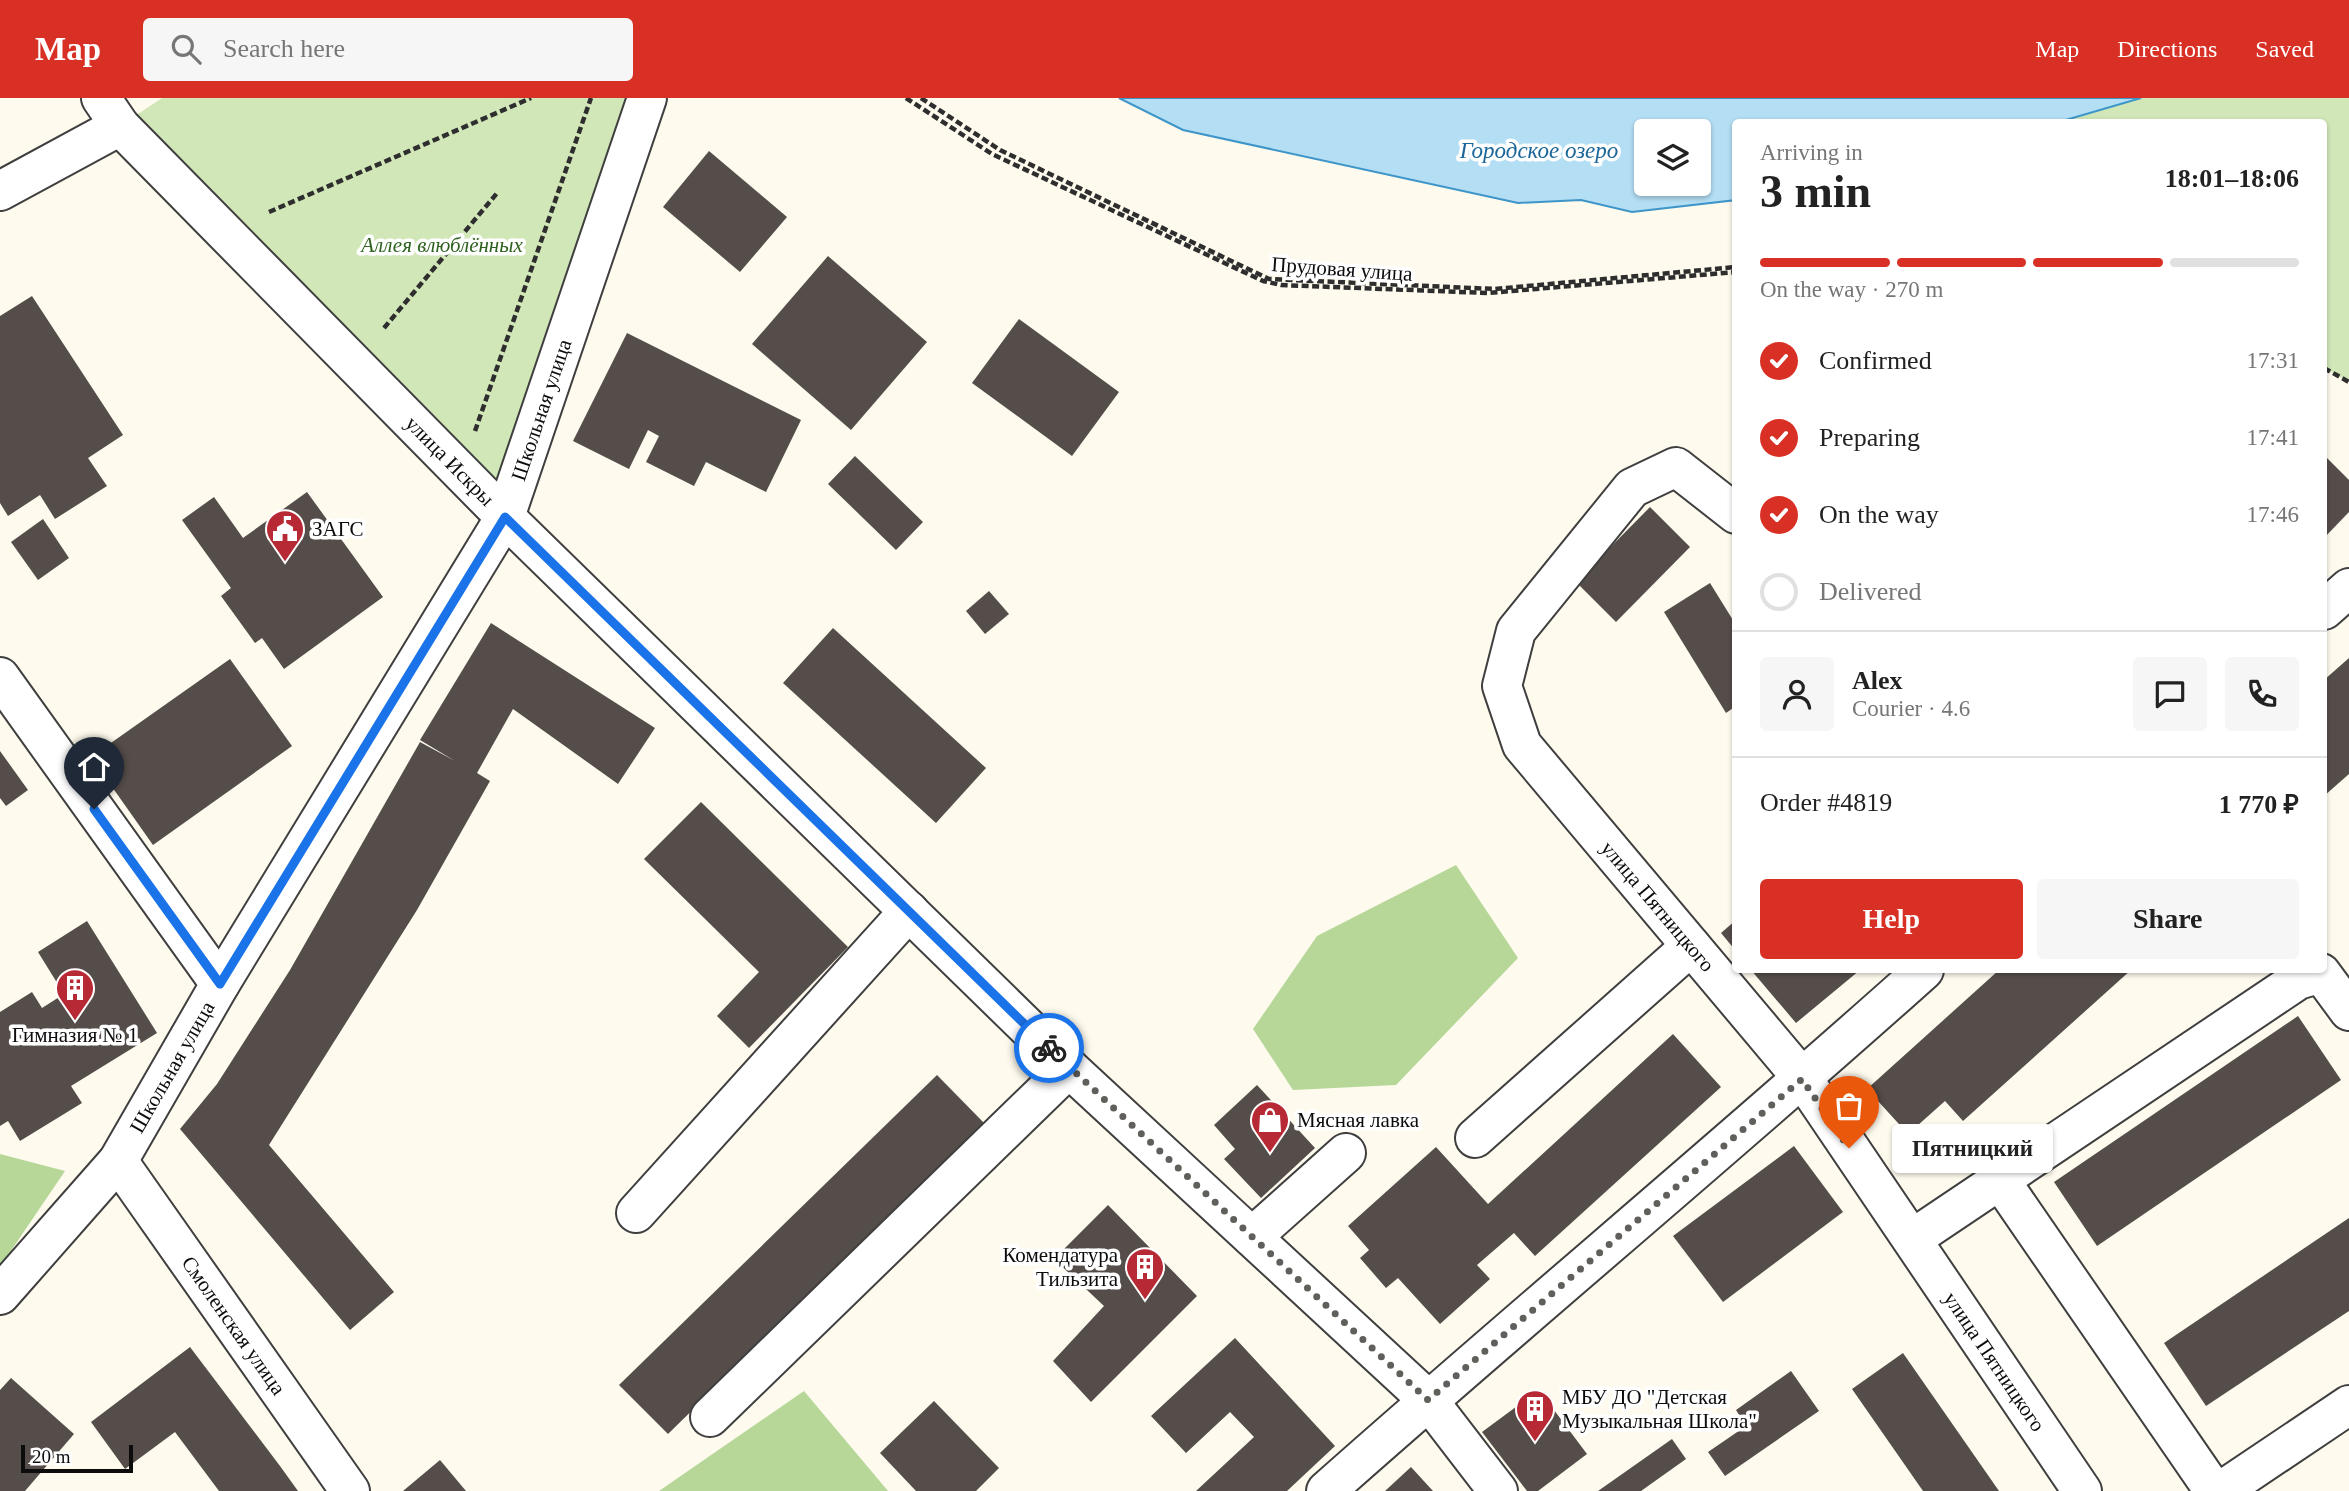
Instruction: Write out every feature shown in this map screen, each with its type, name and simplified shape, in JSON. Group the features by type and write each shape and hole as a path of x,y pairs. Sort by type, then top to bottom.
{"street":[{"name":"Школьная улица","path":"0,1295 118,1161 220,984 505,517 647,98"},
{"name":"улица Искры","path":"111,112 505,517 1069,1068 1428,1400 1499,1491"},
{"path":"0,191 111,112"},
{"name":"улица Пятницкого","path":"1732,511 1676,467 1632,488 1516,631 1502,686 1522,744 1802,1079 2082,1491"},
{"path":"2327,607 2349,588"},
{"path":"0,677 220,984"},
{"path":"636,1213 909,911"},
{"path":"1475,1138 1691,946"},
{"path":"2335,969 2349,1011"},
{"path":"1326,1491 1921,973"},
{"path":"1912,1239 2298,981 2323,973"},
{"path":"710,1417 1069,1068"},
{"path":"1252,1237 1346,1153"},
{"name":"Смоленская улица","path":"118,1161 350,1491"},
{"path":"2000,1180 2214,1491"},
{"path":"2221,1491 2349,1405"}],"path":[{"path":"268,212 531,98"},
{"path":"460,471 591,98"},
{"name":"Прудовая улица","path":"906,98 992,154 1263,281 1281,285 1488,293 1732,270"},
{"path":"921,98 1000,150 1269,279 1494,289 1732,270"},
{"path":"384,328 498,192"},
{"path":"2327,370 2349,382"}],"green space":[{"name":"Аллея влюблённых","path":"162,98 647,98 505,517 120,126"},
{"path":"2141,98 2349,98 2349,382 2327,370 2327,119 2072,119"},
{"path":"1456,865 1518,958 1396,1085 1293,1090 1253,1029 1317,936"},
{"path":"0,1154 65,1171 0,1267"},
{"path":"804,1391 888,1491 659,1491"}],"water":[{"name":"Городское озеро","path":"1119,98 2141,98 2069,119 1732,119 1732,200 1632,212 1581,200 1518,203 1183,130"}],"building":[{"path":"709,151 787,217 740,272 663,207"},
{"path":"828,256 927,342 851,430 752,344"},
{"path":"32,296 123,435 88,458 107,486 55,519 40,495 8,516 0,503 0,316"},
{"path":"1019,319 1119,392 1072,456 972,383"},
{"path":"627,333 801,420 766,492 706,462 694,486 646,462 659,436 648,430 629,469 573,441"},
{"path":"855,456 923,522 896,550 828,484"},
{"path":"2327,458 2349,480 2349,512 2327,535"},
{"name":"ЗАГС","path":"307,492 383,597 284,669 262,638 255,643 221,596 231,588 182,520 214,497 243,538"},
{"path":"1650,507 1690,547 1616,622 1576,582"},
{"path":"43,519 69,558 38,580 11,542"},
{"path":"1710,583 1732,619 1732,709 1726,713 1664,612"},
{"path":"989,591 1009,614 985,634 966,611"},
{"path":"491,623 655,728 618,784 513,709 477,773 490,781 417,910 269,1145 394,1292 350,1330 180,1129 217,1084 290,970 420,742 455,761 420,740"},
{"path":"833,628 986,768 936,823 783,683"},
{"path":"2349,658 2349,774 2327,793 2327,677"},
{"path":"230,659 292,746 153,845 91,757"},
{"path":"0,751 28,790 6,806 0,798"},
{"path":"701,802 848,947 749,1048 717,1016 759,972 644,859"},
{"name":"Гимназия № 1","path":"87,921 157,1033 71,1086 82,1103 20,1141 8,1121 0,1126 0,1012 32,992 42,1008 64,994 38,952"},
{"path":"1732,923 1732,946 1721,933"},
{"path":"1754,973 1856,973 1796,1023"},
{"path":"1996,973 2128,973 1963,1121 1945,1101 1908,1134 1867,1089"},
{"path":"2298,1016 2341,1080 2097,1246 2054,1182"},
{"path":"1673,1034 1721,1087 1535,1256 1514,1233 1477,1265 1490,1279 1440,1324 1398,1278 1386,1288 1360,1258 1369,1250 1348,1226 1436,1147 1488,1204"},
{"path":"937,1075 985,1124 668,1434 619,1385"},
{"name":"Мясная лавка","path":"1257,1085 1315,1148 1261,1198 1224,1159 1235,1149 1214,1125"},
{"path":"1794,1146 1843,1212 1723,1302 1673,1236"},
{"name":"Комендатура Тильзита","path":"1108,1205 1197,1296 1091,1402 1053,1361 1104,1306 1054,1259"},
{"path":"2349,1218 2349,1311 2206,1406 2164,1343"},
{"path":"1235,1338 1335,1446 1287,1491 1196,1491 1254,1437 1230,1412 1186,1453 1151,1416"},
{"path":"190,1347 298,1491 219,1491 175,1432 125,1469 91,1422"},
{"path":"1903,1353 1999,1491 1923,1491 1852,1389"},
{"path":"1791,1371 1819,1411 1725,1476 1708,1452 1746,1426 1736,1410"},
{"path":"11,1378 74,1434 25,1491 0,1491 0,1390"},
{"name":"МБУ ДО \"Детская Музыкальная Школа\"","path":"1539,1390 1587,1454 1538,1491 1527,1491 1482,1432"},
{"path":"934,1401 999,1468 976,1491 916,1491 880,1453"},
{"path":"1672,1439 1686,1459 1641,1491 1598,1491"},
{"path":"440,1460 466,1491 403,1491"},
{"path":"1411,1467 1433,1491 1385,1491"}],"way so far":[{"path":"1049,1048 1428,1400 1802,1079 1849,1148"}],"place":[{"name":"ЗАГС","path":"285,563"},
{"name":"Гимназия № 1","path":"75,1022"},
{"name":"Пятницкий","path":"1849,1148"},
{"name":"Мясная лавка","path":"1270,1154"},
{"name":"Комендатура Тильзита","path":"1145,1301"},
{"name":"МБУ ДО \"Детская Музыкальная Школа\"","path":"1535,1443"}],"route":[{"path":"94,809 220,984 505,517 1049,1048"}]}
